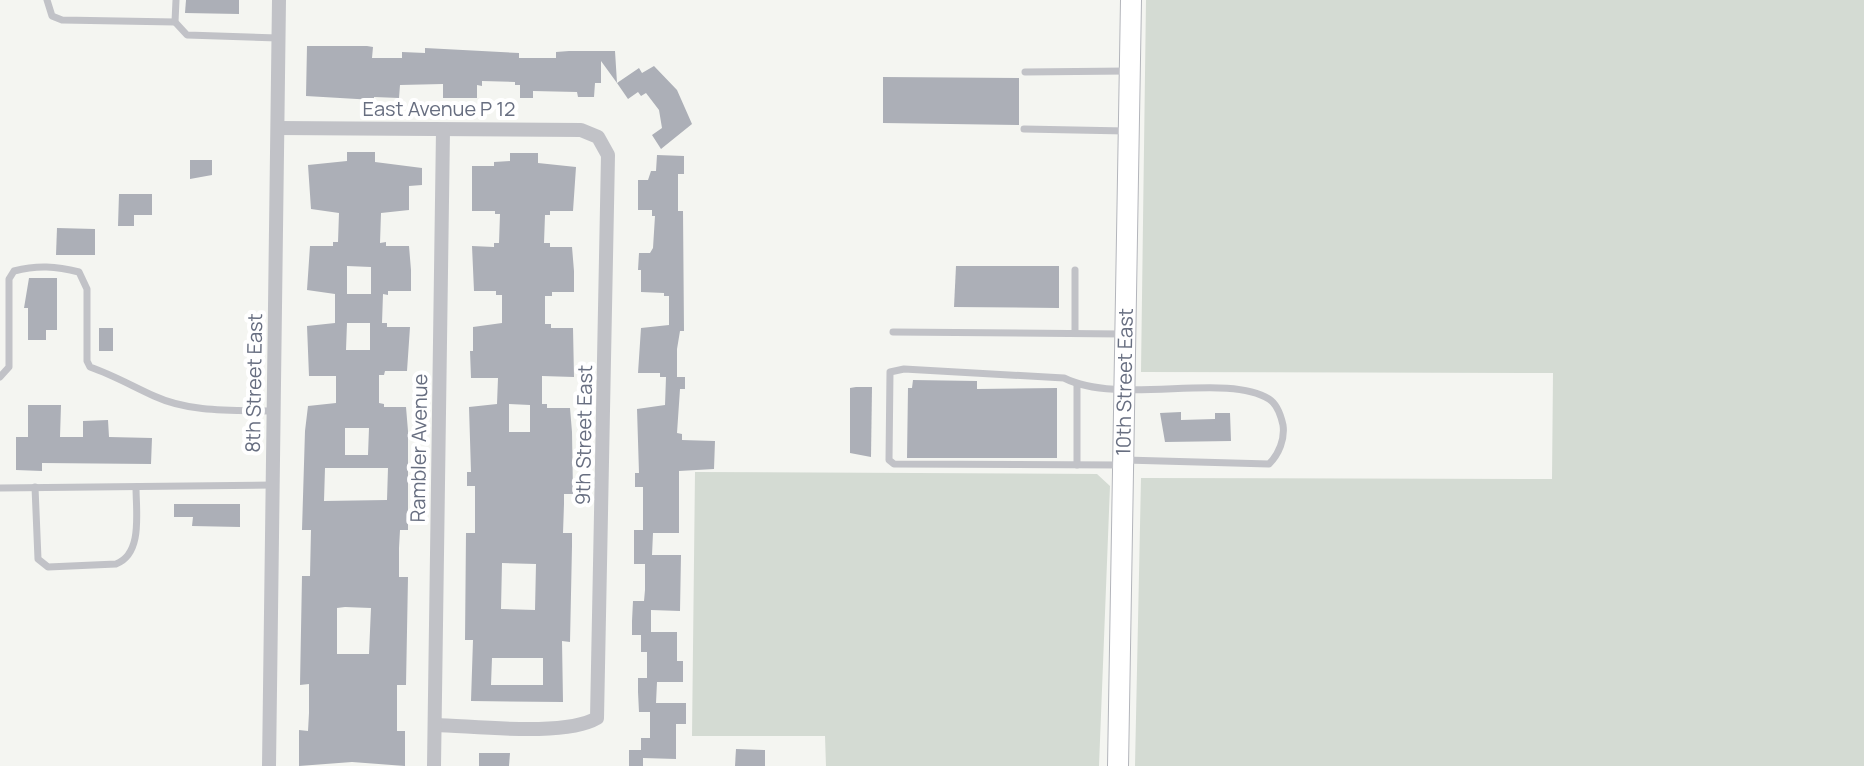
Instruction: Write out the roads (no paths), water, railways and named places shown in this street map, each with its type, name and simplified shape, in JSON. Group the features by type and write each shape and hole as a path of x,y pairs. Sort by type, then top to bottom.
{"main road":[{"name":"10th Street East","path":"1118,766 1131,0"}],"street":[{"name":"8th Street East","path":"269,766 279,0"},
{"name":"East Avenue P 12","path":"278,128 581,130 598,137"},
{"name":"Rambler Avenue","path":"434,766 443,130"},
{"name":"9th Street East","path":"435,725 583,727 597,718 600,703 608,155 598,137"}],"lane":[{"path":"47,0 52,16 62,20 175,22"},
{"path":"176,0 175,22 182,33 193,37 278,38"},
{"path":"1025,72 1129,71"},
{"path":"1024,129 1128,131"},
{"path":"0,377 9,367 9,279 14,271 32,266 60,267 79,272 87,289 87,361 90,367 118,377 156,397 201,409 273,411"},
{"path":"1075,270 1075,332"},
{"path":"893,332 1125,334"},
{"path":"904,369 1064,378 1077,385 1124,390 1254,392 1272,400 1284,430 1275,458 1269,464 1258,466 894,464 889,460 890,372 904,369"},
{"path":"1077,385 1077,465"},
{"path":"0,488 273,485"},
{"path":"35,487 38,559 48,567 125,561 134,547 136,487"}]}
